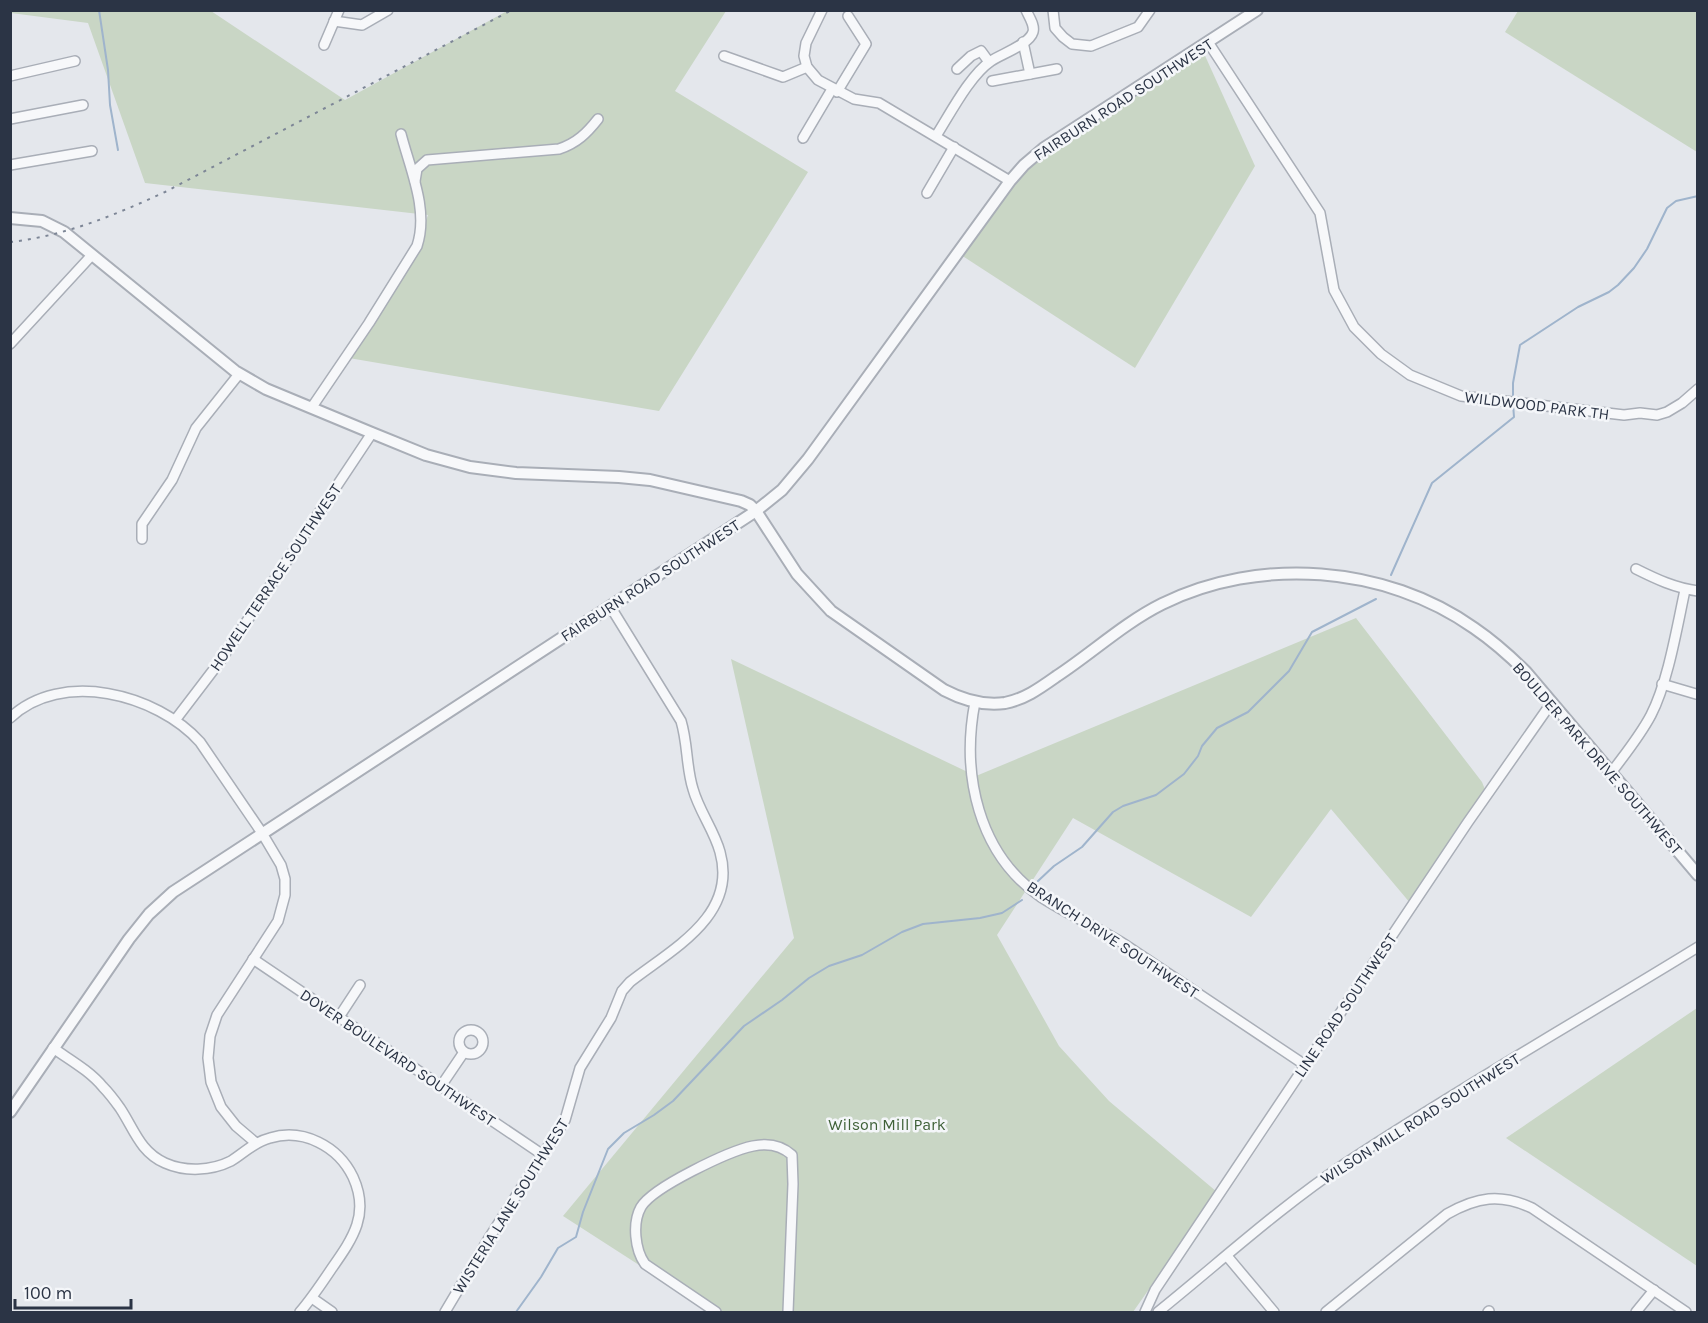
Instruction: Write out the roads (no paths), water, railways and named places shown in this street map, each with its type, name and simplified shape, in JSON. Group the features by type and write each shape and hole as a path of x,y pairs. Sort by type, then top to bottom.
{"street":[{"path":"324,45 339,10"},
{"path":"334,21 362,25 388,10"},
{"path":"822,10 806,43 804,56 807,67 818,81 854,99 879,103 1010,181"},
{"path":"936,136 968,85 989,62 1029,39 1034,25 1026,10"},
{"path":"1053,10 1055,28 1063,37 1072,44 1091,46 1138,27 1150,10"},
{"name":"FAIRBURN ROAD SOUTHWEST","path":"10,1112 129,939 149,914 175,890 756,511 782,490 808,459 1023,165 1044,148 1257,10"},
{"path":"803,138 866,44 848,16"},
{"path":"1023,42 1030,74"},
{"name":"WILDWOOD PARK TH","path":"1208,42 1320,213 1334,290 1354,327 1381,354 1410,375 1461,396 1624,416 1640,413 1657,415 1666,412 1682,403 1698,389"},
{"path":"957,69 971,56 981,51 989,62"},
{"path":"724,56 783,76 807,67"},
{"path":"10,76 75,61"},
{"path":"992,81 1057,69"},
{"path":"10,119 83,105"},
{"path":"414,183 417,169 427,160 560,149 572,145 584,136 598,119"},
{"path":"312,407 369,323 417,246 421,235 414,183 401,134"},
{"path":"927,193 954,147"},
{"path":"10,165 92,151"},
{"path":"10,218 33,219 53,225 239,374 266,389 426,455 470,467 516,473 650,480 741,501 756,511"},
{"path":"10,344 92,255"},
{"path":"142,539 142,524 172,480 196,428 239,374"},
{"name":"HOWELL TERRACE SOUTHWEST","path":"176,719 221,660 372,433"},
{"name":"BOULDER PARK DRIVE SOUTHWEST","path":"756,511 797,574 831,611 944,690 959,698 975,702 1004,703 1031,694 1138,618 1184,594 1233,580 1301,573 1333,575 1367,581 1409,594 1443,609 1473,627 1500,647 1526,672 1698,875"},
{"path":"1636,569 1660,582 1685,590 1698,591"},
{"path":"1611,772 1652,713 1672,649 1685,590"},
{"name":"WISTERIA LANE SOUTHWEST","path":"445,1312 489,1238 565,1120 580,1068 610,1018 622,991 630,982 704,924 717,905 723,883 720,850 692,788 687,740 681,721 610,606"},
{"path":"1662,684 1696,694"},
{"path":"10,718 20,708 37,699 50,695 86,691 135,701 176,719 200,742 262,832 281,865 285,879 285,895 278,921 217,1016 210,1035 208,1058 211,1082 221,1107 236,1126 256,1143"},
{"name":"BRANCH DRIVE SOUTHWEST","path":"975,702 971,747 975,801 990,840 1013,873 1042,897 1115,939 1305,1065"},
{"name":"LINE ROAD SOUTHWEST","path":"1145,1312 1155,1290 1305,1065 1468,822 1552,702"},
{"name":"WILSON MILL ROAD SOUTHWEST","path":"1158,1312 1307,1190 1346,1163 1582,1016 1698,947"},
{"name":"DOVER BOULEVARD SOUTHWEST","path":"253,959 543,1155"},
{"path":"339,1017 360,986"},
{"path":"53,1048 102,1084 120,1107 139,1143 150,1154 165,1163 187,1170 210,1168 230,1161 256,1143 270,1137 285,1135 315,1140 339,1156 349,1169 359,1195 360,1210 355,1233 312,1298 300,1312"},
{"path":"441,1086 464,1052"},
{"path":"716,1312 645,1264 639,1255 636,1234 637,1217 642,1206 651,1196 670,1184 721,1156 754,1145 784,1148 792,1155 788,1312"},
{"path":"1326,1312 1447,1214 1464,1204 1484,1199 1509,1199 1532,1208 1686,1312"},
{"path":"1227,1256 1274,1312"},
{"path":"1636,1312 1654,1290"},
{"path":"312,1298 332,1312"}],"waterway":[{"path":"99,10 108,70 110,105 118,150"},
{"path":"1513,399 1513,383 1520,345 1578,307 1618,285 1647,249 1667,208 1676,201 1698,196"},
{"path":"1391,575 1432,483 1514,417 1513,404"},
{"path":"1038,881 1054,866 1082,847 1113,812 1123,806 1156,795 1184,774 1217,728 1248,712 1289,671 1312,632 1376,599"},
{"path":"516,1312 558,1248 576,1237 583,1212 608,1149 624,1133 673,1101 744,1026 829,966 862,955 902,932 923,924 980,918 1002,913 1022,900"}],"railway":[{"path":"10,242 70,230 165,192 512,10"}],"park label":[{"name":"Wilson Mill Park","path":"887,1124"}]}
